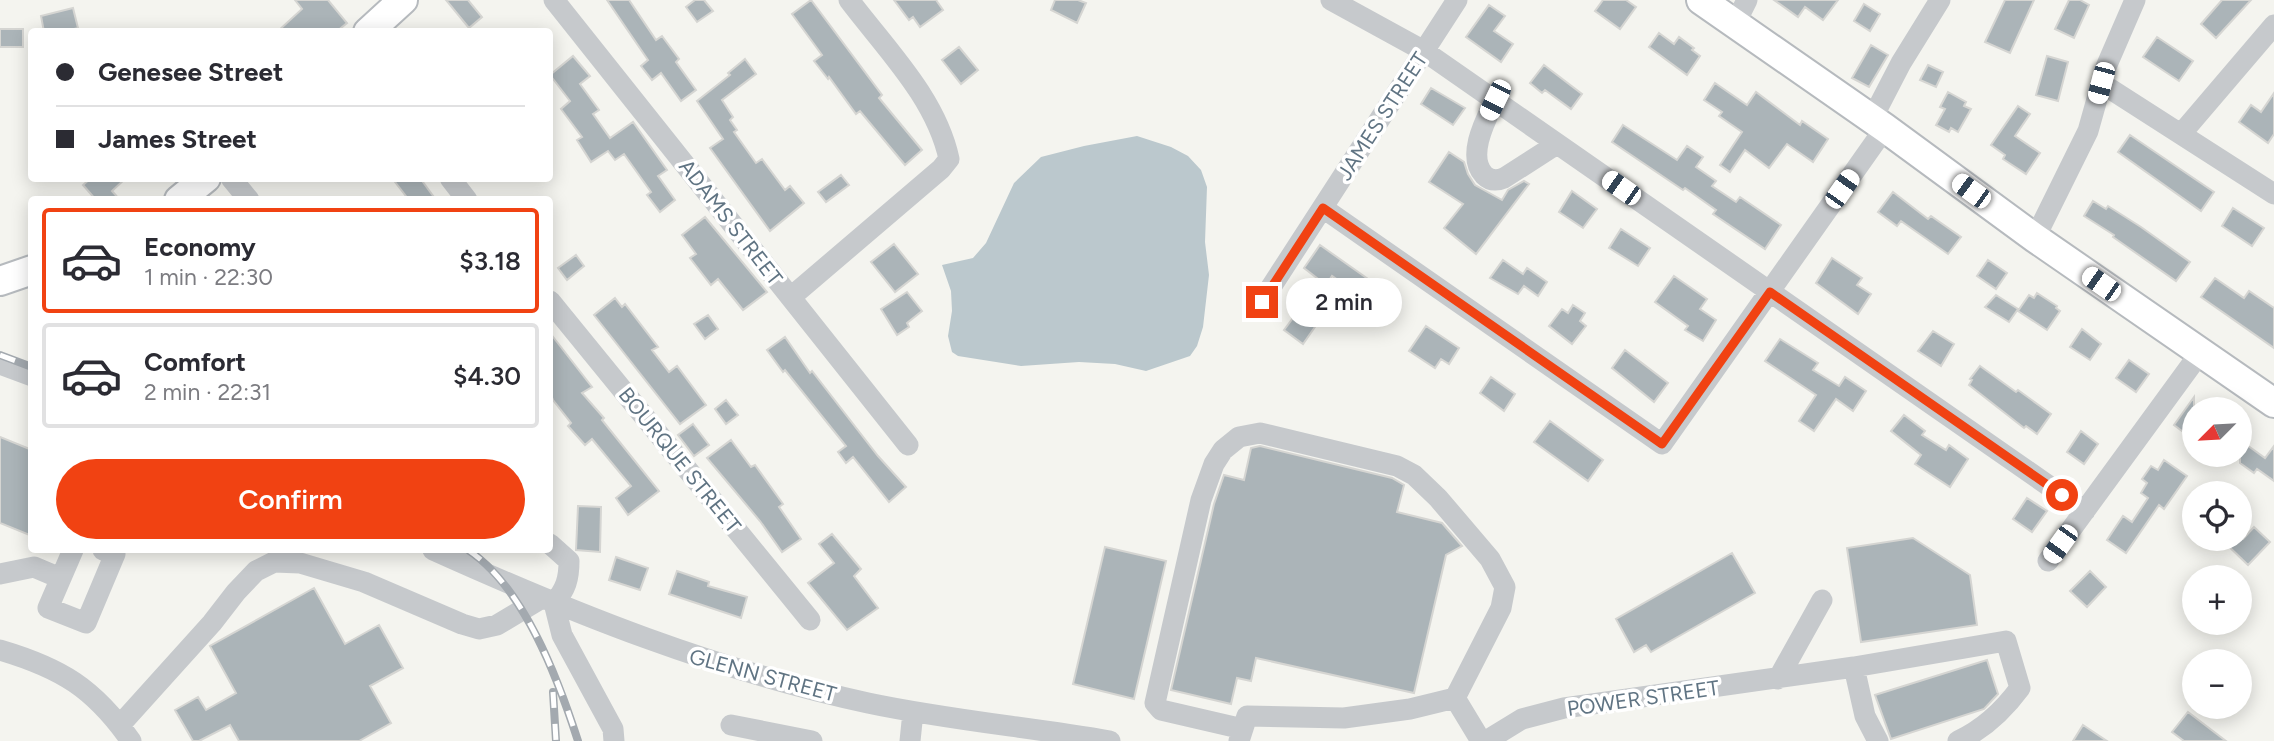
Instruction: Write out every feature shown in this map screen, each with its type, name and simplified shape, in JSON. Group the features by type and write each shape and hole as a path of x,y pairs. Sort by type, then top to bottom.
{"main road":[{"path":"372,28 403,0"},
{"path":"1701,0 1741,12 1879,123 2035,238 2274,403"},
{"path":"184,196 201,182"},
{"path":"0,281 28,271"}],"street":[{"name":"ADAMS STREET","path":"554,0 908,445"},
{"path":"791,298 941,169 949,159 945,139 933,112 849,0"},
{"path":"1331,0 1424,51 2085,511"},
{"name":"JAMES STREET","path":"1262,302 1457,0"},
{"path":"1323,208 1662,444 1770,292 1879,123 1901,63 1940,0"},
{"path":"2035,238 2088,131 2106,67 2135,0"},
{"path":"2181,134 2274,24"},
{"path":"2101,83 2274,194"},
{"path":"1495,100 1478,148 1479,168 1485,177 1495,181 1504,178 1557,144"},
{"path":"234,182 245,196"},
{"path":"453,182 464,196"},
{"name":"BOURQUE STREET","path":"553,305 810,620"},
{"path":"2048,561 2200,353"},
{"path":"0,364 28,374"},
{"path":"1261,433 1397,466 1414,475 1438,498 1490,559 1505,587 1501,608 1455,698 1410,709 1344,718 1247,716 1241,735 1161,710 1155,703 1186,560 1208,478 1231,442 1250,434 1261,433"},
{"path":"1,653 60,671 91,693 125,733 236,592 256,572 274,562 300,563 364,582 479,629 497,625 566,590 569,561 553,547"},
{"path":"72,553 48,608 86,623 115,555 110,553"},
{"name":"GLENN STREET","path":"440,553 548,601 679,652 792,685 913,712 1110,741"},
{"path":"0,574 34,567 60,578"},
{"path":"1778,679 1822,600"},
{"path":"548,601 562,635 613,729 614,741"},
{"name":"POWER STREET","path":"1483,741 1522,719 1563,708 1778,679 2006,640 2020,688 2006,707 1975,733 1958,741"},
{"path":"1854,667 1865,716 1878,741"},
{"path":"1455,698 1483,741"},
{"path":"909,741 913,712"},
{"path":"731,725 812,741"}],"shaded area":[{"path":"1137,136 1171,147 1188,156 1201,170 1207,187 1205,242 1209,275 1203,327 1197,346 1190,356 1146,371 1115,364 1079,362 1021,366 958,356 952,352 948,336 952,311 951,291 942,265 973,258 986,243 1014,183 1041,157"}],"building":[{"path":"295,0 328,0 347,23 341,28 281,28 302,9"},
{"path":"446,0 468,0 482,17 469,28"},
{"path":"607,0 629,0 656,40 662,36 679,59 676,62 696,90 681,101 661,73 652,80 641,66 648,60"},
{"path":"695,0 704,0 713,11 697,22 686,7"},
{"path":"811,0 882,95 879,98 922,150 905,165 860,111 856,114 814,61 822,55 792,14"},
{"path":"894,0 936,0 943,10 920,27 913,17 909,20"},
{"path":"1055,0 1078,0 1086,3 1077,23 1051,10"},
{"path":"1603,0 1626,0 1636,7 1620,29 1595,11"},
{"path":"1774,0 1838,0 1823,20 1805,7 1798,17"},
{"path":"2005,0 2034,0 2010,53 1985,42"},
{"path":"2069,0 2080,0 2089,5 2074,38 2055,29"},
{"path":"2222,0 2251,0 2216,38 2201,24"},
{"path":"1864,4 1880,14 1870,31 1854,21"},
{"path":"1489,5 1505,16 1494,31 1513,44 1501,62 1466,37"},
{"path":"73,8 78,28 43,28 41,16"},
{"path":"0,29 23,29 23,47 0,47"},
{"path":"1659,33 1674,44 1679,37 1700,56 1687,75 1649,47"},
{"path":"2157,37 2193,61 2179,81 2143,57"},
{"path":"1871,45 1888,55 1869,87 1852,78"},
{"path":"959,47 978,70 961,84 942,60"},
{"path":"573,56 590,76 580,84 599,110 593,114 610,138 633,122 667,170 658,176 675,200 660,212 647,195 651,192 624,154 615,160 608,151 591,162 577,140 582,137 561,109 570,101 553,79 553,73"},
{"path":"2047,56 2068,62 2058,101 2036,95"},
{"path":"745,59 756,74 722,100 733,117 730,120 737,130 734,132 756,163 762,159 785,190 790,186 804,203 770,231 710,148 723,139 697,101 730,75 728,73"},
{"path":"1544,65 1582,94 1571,109 1545,90 1542,93 1530,83"},
{"path":"1928,65 1943,72 1936,87 1920,80"},
{"path":"1715,83 1747,105 1756,92 1800,125 1802,121 1828,139 1813,162 1787,144 1769,168 1745,150 1730,172 1720,165 1742,132 1719,116 1722,112 1704,100"},
{"path":"1431,88 1465,108 1453,125 1421,104"},
{"path":"1948,92 1966,102 1964,106 1971,109 1958,132 1951,128 1949,132 1936,125 1945,109 1940,107"},
{"path":"2274,93 2274,134 2268,143 2239,122 2251,105 2261,112"},
{"path":"2018,106 2030,114 2015,136 2040,153 2026,174 2003,159 2005,155 1991,145"},
{"path":"1623,125 1677,160 1687,146 1703,157 1696,167 1716,181 1712,186 1736,202 1740,197 1781,225 1765,249 1713,214 1716,210 1685,188 1683,190 1612,142"},
{"path":"2130,135 2214,192 2201,211 2118,152"},
{"path":"1449,152 1464,162 1475,185 1502,200 1508,190 1524,181 1529,184 1476,254 1444,228 1463,204 1429,182"},
{"path":"841,175 849,185 826,202 818,192"},
{"path":"86,182 122,182 112,191 116,196 93,196 83,185"},
{"path":"395,182 423,182 433,196 406,196"},
{"path":"1572,191 1597,209 1583,228 1559,212"},
{"path":"1893,192 1928,219 1931,216 1961,237 1948,254 1901,221 1897,226 1878,212"},
{"path":"2093,201 2106,209 2108,206 2190,262 2176,281 2084,216"},
{"path":"2233,208 2264,228 2252,246 2222,226"},
{"path":"705,217 767,292 743,310 718,279 711,285 690,258 696,254 682,235"},
{"path":"1621,229 1650,248 1638,266 1609,248"},
{"path":"894,244 918,274 895,292 871,262"},
{"path":"1320,245 1368,279 1358,294 1332,276 1326,285 1304,268"},
{"path":"576,255 584,266 567,280 558,268"},
{"path":"1832,258 1862,278 1857,285 1871,294 1858,314 1816,283"},
{"path":"1503,260 1523,274 1527,268 1547,282 1538,296 1524,286 1518,294 1490,278"},
{"path":"1988,260 2007,273 1996,289 1977,276"},
{"path":"1674,276 1707,299 1700,309 1716,320 1703,341 1685,330 1688,326 1655,302"},
{"path":"2215,278 2244,298 2249,291 2274,308 2274,348 2201,297"},
{"path":"907,292 922,311 907,323 909,327 897,335 881,309"},
{"path":"2037,293 2060,311 2047,330 2018,311 2029,295 2034,298"},
{"path":"1996,295 2018,309 2009,322 1985,307"},
{"path":"615,298 622,307 625,304 658,347 652,350 669,372 677,366 706,405 680,424 594,315"},
{"path":"1573,305 1585,313 1580,321 1586,326 1572,344 1549,326 1562,309 1568,313"},
{"path":"1299,310 1317,324 1303,344 1284,330"},
{"path":"708,315 718,329 705,339 694,324"},
{"path":"1426,326 1459,348 1449,364 1441,359 1435,368 1409,351"},
{"path":"2082,329 2101,344 2090,360 2070,347"},
{"path":"1933,331 1954,344 1941,366 1918,351"},
{"path":"553,337 592,387 582,393 659,491 628,515 616,498 631,486 592,439 585,445 568,426 571,423 553,400"},
{"path":"785,337 810,373 812,371 878,456 906,487 889,502 853,457 846,463 838,452 846,446 767,350"},
{"path":"1780,339 1818,363 1813,370 1839,386 1845,377 1866,391 1853,411 1836,399 1814,431 1799,421 1816,395 1765,361"},
{"path":"1625,350 1668,383 1654,402 1612,368"},
{"path":"2129,360 2149,374 2136,392 2116,378"},
{"path":"1980,366 2051,414 2037,434 2026,426 2024,428 1969,385 1972,380 1970,379"},
{"path":"1491,377 1515,394 1504,411 1480,393"},
{"path":"726,400 738,415 726,424 715,409"},
{"path":"2182,414 2182,431 2174,425"},
{"path":"1904,415 1925,431 1922,435 1946,450 1949,445 1968,459 1950,487 1915,464 1921,455 1891,431"},
{"path":"1550,421 1603,460 1588,481 1534,442"},
{"path":"693,424 709,445 694,456 678,435"},
{"path":"2081,431 2098,444 2084,464 2067,452"},
{"path":"0,437 28,448 28,534 0,523"},
{"path":"731,440 751,467 755,465 783,504 779,507 801,539 782,552 760,521 707,458"},
{"path":"1260,446 1392,478 1404,485 1397,512 1442,523 1462,546 1446,555 1414,693 1256,658 1251,681 1237,678 1231,704 1171,690 1214,504 1224,475 1244,480 1251,448"},
{"path":"2274,446 2274,481 2257,469 2254,473 2246,467 2252,467 2252,449 2265,458"},
{"path":"2164,460 2187,476 2164,509 2159,505 2126,553 2107,540 2123,516 2132,522 2148,498 2141,493 2147,483 2142,479 2151,466 2158,470"},
{"path":"2027,498 2047,511 2032,532 2013,519"},
{"path":"578,506 601,507 600,552 576,550"},
{"path":"2254,527 2270,542 2248,565 2233,551 2252,551"},
{"path":"832,534 861,569 854,576 878,608 847,630 808,583 834,563 819,544"},
{"path":"1913,538 1970,575 1977,625 1861,642 1847,548"},
{"path":"1105,547 1166,561 1134,699 1073,684"},
{"path":"1732,553 1755,593 1651,652 1646,645 1634,652 1616,619"},
{"path":"616,557 648,568 640,590 609,580"},
{"path":"677,571 709,582 708,586 747,597 741,618 669,594"},
{"path":"2090,571 2106,587 2087,607 2070,591"},
{"path":"314,588 345,644 379,625 403,668 370,686 391,723 359,741 239,741 230,725 199,741 193,741 175,710 198,697 206,710 236,693 210,646"},
{"path":"1987,660 1998,694 1984,709 1891,739 1875,695"},
{"path":"2182,719 2197,719 2226,741 2184,741 2172,732"},
{"path":"2083,725 2107,741 2073,741"}],"railway":[{"path":"0,355 28,366"},
{"path":"472,553 488,566 522,610 549,663 578,741"},
{"path":"553,692 556,741"}],"route":[{"path":"1262,302 1323,208 1662,444 1770,292 2062,495"}]}
